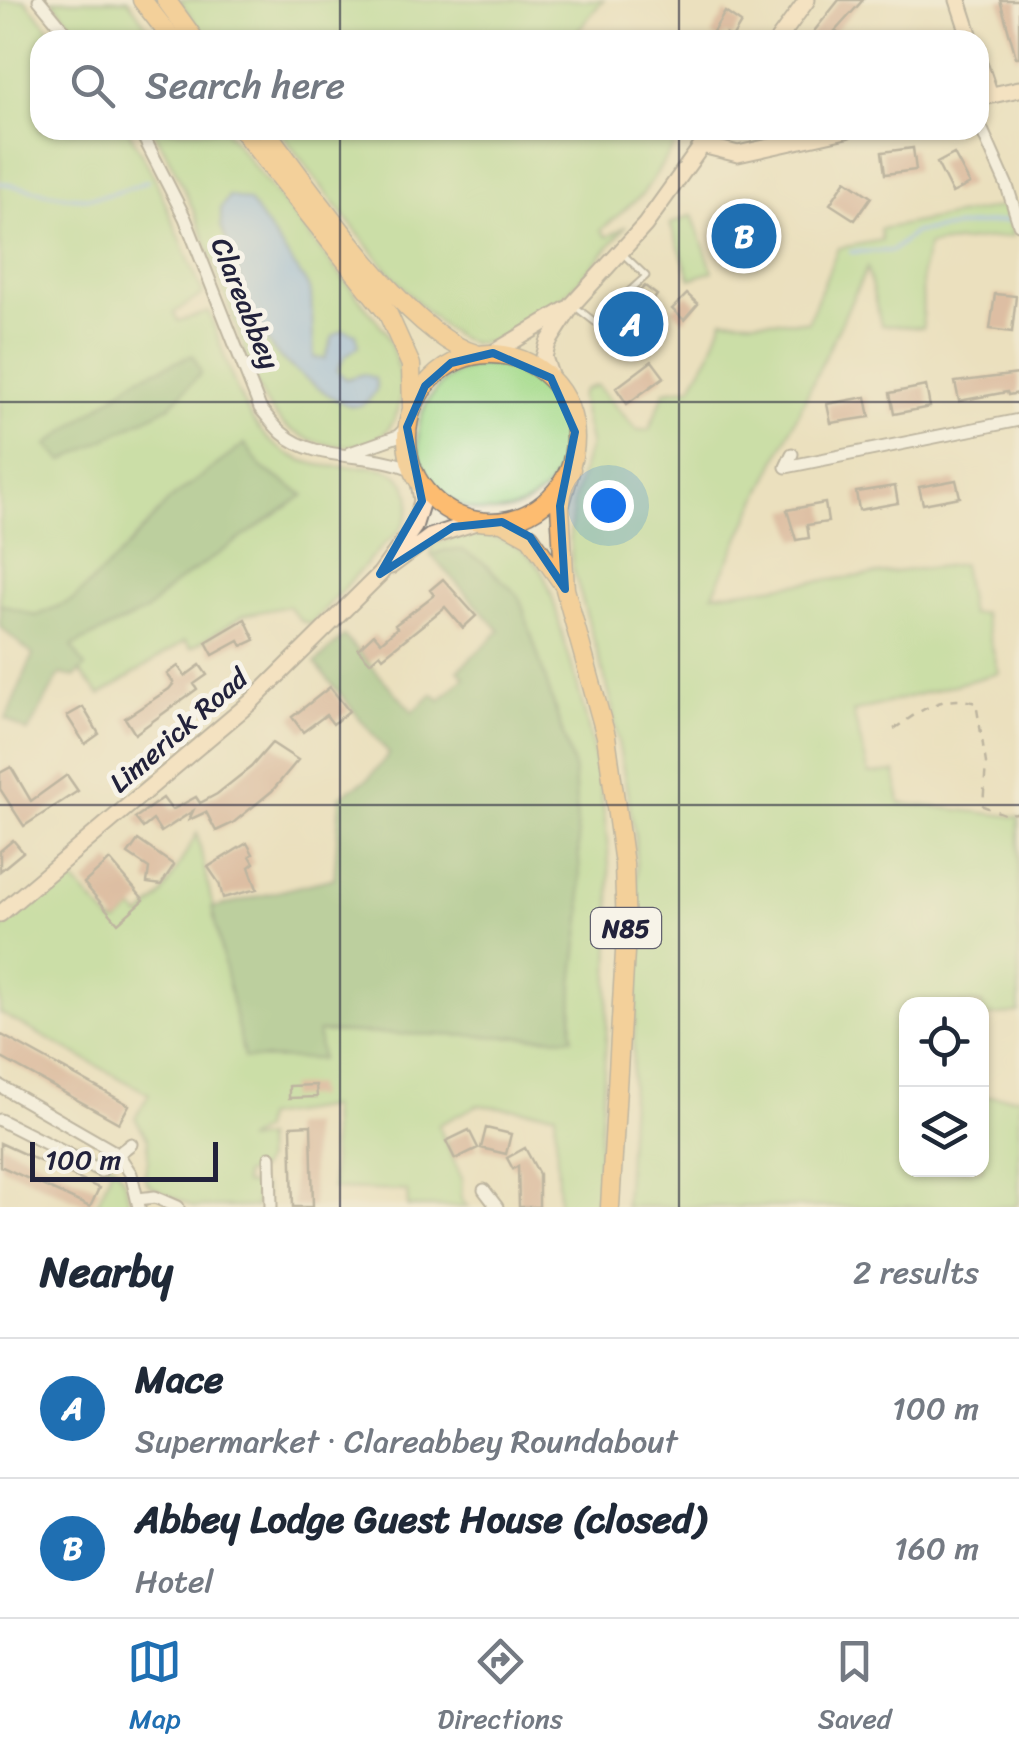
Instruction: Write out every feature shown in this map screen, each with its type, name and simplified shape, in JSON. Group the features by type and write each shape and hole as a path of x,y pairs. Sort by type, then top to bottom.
{"main road":[{"path":"142,0 164,30"},
{"path":"166,0 188,30"},
{"path":"785,30 807,0"},
{"path":"958,0 968,30"},
{"path":"989,95 1019,89"},
{"path":"250,140 388,314 411,365 412,408 407,427 422,501 414,527 380,574"},
{"path":"273,140 389,288 426,327 459,349 520,360 550,378"},
{"path":"550,378 544,358 548,343 573,304 645,225 706,140"},
{"path":"702,145 738,154 801,140"},
{"path":"412,408 436,373 451,363 485,353 573,304"},
{"name":"N85","path":"550,378 573,417 575,450 560,506 566,589 606,736 624,864 626,935 610,1207"},
{"path":"380,574 430,538 478,521 502,522 534,511 550,500 571,469"},
{"path":"416,476 438,502 478,521"},
{"name":"N85","path":"502,522 530,537 566,589"},
{"name":"Limerick Road","path":"0,914 251,702 380,574"}],"street":[{"path":"39,0 64,30"},
{"name":"Clareabbey","path":"145,140 185,218 260,408 281,432 296,442 342,456 396,462 416,476"},
{"path":"987,140 1008,186 1018,220"},
{"path":"792,454 786,467 1019,420"},
{"path":"342,456 398,436 407,427"},
{"path":"0,1086 118,1154 131,1174 139,1203 155,1197 178,1207"},
{"path":"0,1120 101,1170"},
{"path":"64,1150 76,1129"},
{"path":"118,1154 131,1144"},
{"path":"270,1158 266,1176 271,1207"},
{"path":"484,1190 498,1207"}],"lane":[{"path":"573,304 595,322 646,276 621,252"}],"path":[{"path":"894,729 927,706 957,697 976,703 986,763 983,806 1004,814 1019,813"}],"highlighted area":[{"path":"493,353 551,378 575,432 560,506 565,589 530,537 502,522 453,527 380,574 422,501 407,427 425,386 451,363"}],"green space":[{"path":"0,0 25,0 50,30 30,30 30,140 134,140 154,176 203,294 174,313 178,321 209,312 239,394 266,437 287,453 310,463 388,470 406,485 409,506 401,528 311,624 301,621 288,606 244,615 191,648 185,641 100,695 80,672 84,667 72,646 146,611 173,585 303,494 262,468 244,444 73,600 35,616 0,604"},
{"path":"52,0 128,0 150,30 77,30"},
{"path":"179,0 603,0 578,30 201,30"},
{"path":"159,140 233,140 386,332 398,368 401,393 396,417 379,438 350,446 317,442 288,428 270,409 252,372 189,200"},
{"path":"287,140 678,140 642,195 601,230 607,237 626,226 579,281 538,318 495,341 473,343 429,314 342,213"},
{"path":"1004,206 1013,236 928,245 922,271 923,328 881,325 867,268 713,594 962,564 970,614 983,613 999,673 853,712 869,774 895,772 900,803 1019,817 1019,1013 989,1016 989,997 899,997 899,1177 989,1177 989,1096 1019,1097 1019,1202 1013,1207 625,1207 639,946 635,837 610,696 572,565 574,500 590,443 580,397 583,390 596,385 637,430 649,430 665,391 691,387 710,354 723,319 808,322 838,248 882,240 880,229"},
{"path":"692,215 713,271 691,279 670,224"},
{"path":"193,355 201,373 170,406 63,461 47,445 139,377"},
{"path":"492,364 520,370 544,386 560,410 566,438 560,466 544,490 520,506 492,512 464,506 440,490 424,466 418,438 424,410 440,386 464,370"},
{"path":"245,444 262,468 304,495 173,585 146,611 72,646 85,667 75,677 60,674 28,732 6,719 33,655 0,627 0,604 36,616 73,600 171,499"},
{"path":"483,535 521,549 543,574 583,705 602,795 609,856 610,927 596,1207 559,1207 555,1113 478,1105 438,1125 462,1179 461,1199 468,1207 408,1207 407,1191 333,1189 330,1107 264,1117 262,1130 245,1141 264,1138 265,1160 260,1169 244,1174 244,1184 263,1186 265,1194 256,1195 256,1207 194,1207 149,1185 144,1176 148,1139 135,1118 149,1094 0,1013 0,930 67,874 112,922 118,923 133,909 141,917 163,894 197,833 245,1058 321,1059 317,1032 572,1038 574,769 519,596 445,550 431,555 432,545 456,537"},
{"path":"462,550 485,564 519,596 574,769 582,912 573,984 572,1038 318,1032 321,1059 244,1058 212,908 334,878 340,796 369,778 389,754 315,663 344,636 413,712 433,694 440,700 465,677 458,670 500,631 431,555"},
{"path":"80,1141 108,1160 121,1175 129,1207 96,1207 112,1168 75,1150 72,1147"}],"water":[{"path":"229,196 249,201 307,284 311,294 314,358 325,359 333,336 343,330 356,334 359,346 345,356 337,371 346,379 364,374 375,379 377,388 365,403 354,406 336,399 298,373 272,348 250,305 221,226 221,208"}],"building":[{"path":"839,0 863,0 836,30 815,30"},
{"path":"1000,0 1019,0 1019,57 1016,57"},
{"path":"725,12 741,23 737,30 714,30"},
{"path":"913,148 916,170 885,174 882,152"},
{"path":"954,154 970,184 952,193 937,163"},
{"path":"846,180 871,197 855,220 830,204"},
{"path":"767,215 775,239 721,258 712,234"},
{"path":"645,286 657,295 643,315 649,331 620,340 612,315"},
{"path":"687,294 698,304 684,320 672,309"},
{"path":"995,294 1016,296 1012,332 990,329"},
{"path":"652,361 664,377 627,404 616,388"},
{"path":"1019,374 1019,393 959,401 955,382"},
{"path":"926,386 930,407 894,414 890,393"},
{"path":"866,397 870,417 831,423 827,404"},
{"path":"956,480 960,497 923,504 919,487"},
{"path":"895,486 898,503 859,510 856,492"},
{"path":"825,503 828,522 807,525 809,538 796,540 787,510"},
{"path":"443,579 476,616 463,628 445,607 383,657 380,653 370,662 358,649 374,634 381,642 397,628 395,625 434,595 430,590"},
{"path":"245,619 255,640 242,646 239,641 213,655 206,642"},
{"path":"200,665 207,675 194,684 197,689 135,734 125,718 169,689 174,683 167,674 178,666 185,676"},
{"path":"330,687 349,711 333,724 326,715 303,732 292,717"},
{"path":"83,707 99,734 85,744 67,716"},
{"path":"272,743 298,760 272,791 233,823 216,831 206,812 189,820 193,811 161,832 153,820 143,828 135,818 163,798 172,810 196,797 200,803 217,794 251,767"},
{"path":"11,767 31,801 67,775 78,791 24,826 0,789 0,773"},
{"path":"13,840 23,852 0,871 0,851"},
{"path":"138,840 174,865 161,885 147,883 149,868 128,854"},
{"path":"247,843 253,854 250,856 254,863 249,867 257,889 223,898 208,867"},
{"path":"110,860 144,900 118,923 84,883"},
{"path":"0,1034 129,1105 119,1123 0,1057"},
{"path":"316,1085 317,1097 289,1098 289,1086"},
{"path":"311,1125 313,1207 293,1207 291,1126"},
{"path":"486,1128 511,1134 506,1154 481,1148"},
{"path":"469,1130 478,1148 455,1159 446,1141"},
{"path":"0,1143 99,1188 90,1207 0,1166"},
{"path":"525,1148 539,1174 539,1207 519,1207 518,1166 513,1169 507,1158"}],"waterway":[{"path":"0,183 89,197 147,181"},
{"path":"851,252 892,251 915,232 1013,220"}],"place":[{"name":"Abbey Lodge Guest House (closed)","path":"744,236"},
{"name":"Mace","path":"631,324"}]}
